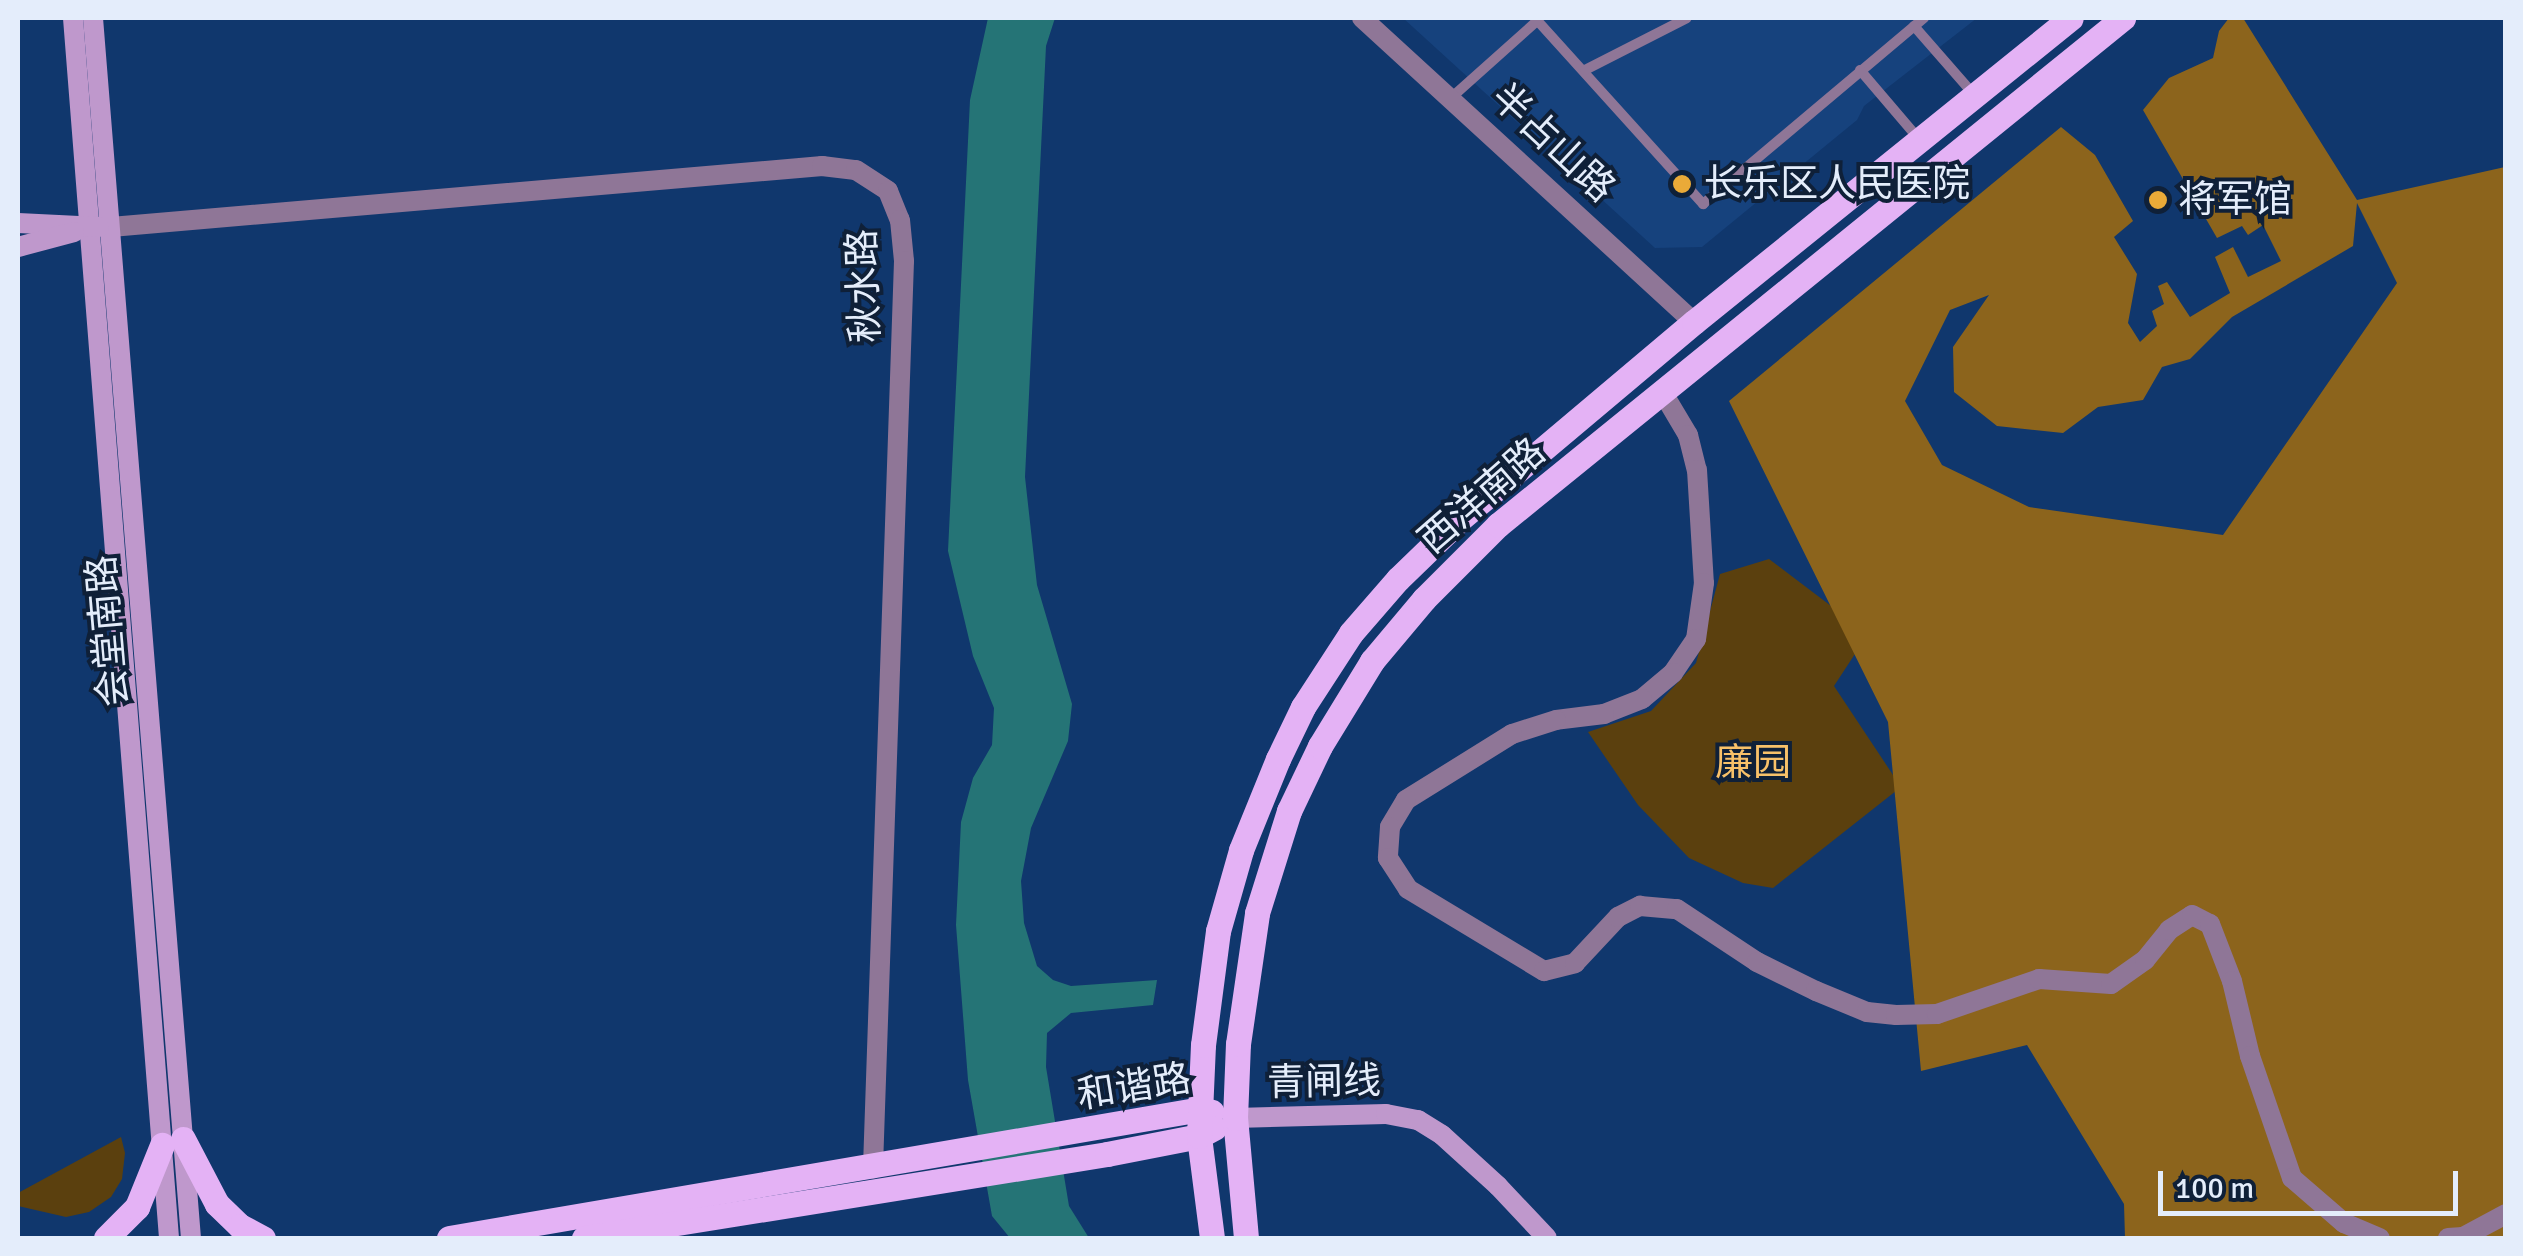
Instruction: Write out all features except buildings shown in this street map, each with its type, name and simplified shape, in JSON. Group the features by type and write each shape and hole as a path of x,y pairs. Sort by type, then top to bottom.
{"main road":[{"name":"会堂南路","path":"73,18 88,228 173,1142 191,1238"},
{"name":"会堂南路","path":"93,18 111,227 173,1142 169,1238"},
{"name":"西洋南路","path":"1212,1238 1198,1136 1210,988 1231,884 1278,759 1328,666 1398,579 1460,519 1694,322 2071,18"},
{"name":"西洋南路","path":"1246,1238 1235,1118 1238,1044 1257,914 1288,810 1320,746 1372,662 1424,598 1498,525 2123,18"},
{"path":"18,223 111,227"},
{"path":"18,246 88,228"},
{"name":"和谐路","path":"1107,1141 1201,1109 1235,1118"},
{"name":"青闸线","path":"1235,1118 1386,1114 1418,1120 1442,1135 1547,1238"},
{"name":"和谐路","path":"584,1238 1107,1141 1198,1136 1235,1118"},
{"path":"106,1238 137,1207 173,1142 226,1215 263,1238"},
{"name":"和谐路","path":"449,1238 873,1168 977,1163"}],"street":[{"name":"半占山路","path":"1362,18 1694,322"},
{"name":"秋水路","path":"111,227 822,166 856,170 888,191 900,220 904,261 873,1168"},
{"path":"1663,393 1688,435 1697,470 1704,583 1696,639 1674,673 1642,699 1604,714 1556,720 1512,734 1406,800 1390,827 1388,858 1408,889 1544,971 1575,963 1618,916 1640,906 1677,908 1787,977 1867,1012 1896,1015 1937,1014 2039,980 2111,984 2144,960 2170,930 2192,915 2210,924 2226,966 2273,1130 2292,1178 2344,1222 2380,1238"},
{"path":"2448,1238 2463,1237 2506,1214"}],"lane":[{"path":"1585,70 1687,18"},
{"path":"1452,97 1536,19 1703,204 1924,18"},
{"path":"1914,26 1975,96"},
{"path":"1860,70 1920,141"}],"shaded area":[{"path":"988,18 1055,18 1046,46 1025,477 1037,585 1072,704 1068,741 1031,828 1021,881 1024,923 1037,966 1053,980 1071,986 1157,980 1153,1005 1071,1013 1047,1033 1046,1067 1069,1206 1089,1238 1010,1238 992,1216 968,1080 956,925 961,822 973,778 992,745 994,708 973,656 948,551 970,100"},
{"name":"长乐区人民医院","path":"1403,18 1977,18 1864,106 1857,120 1702,247 1655,248"},
{"path":"2229,18 2243,18 2357,200 2505,167 2505,1238 2125,1238 2124,1204 2027,1045 1921,1071 1888,722 1729,401 2061,127 2095,155 2133,221 2114,237 2137,274 2128,323 2140,342 2157,326 2152,311 2164,304 2158,286 2167,282 2190,317 2230,293 2215,257 2233,247 2248,277 2281,261 2263,225 2248,235 2242,226 2217,238 2143,110 2169,78 2213,58 2219,31","holes":["2357,203 2397,283 2223,535 2029,507 1942,465 1905,401 1950,310 1989,295 1953,347 1954,392 1997,426 2063,433 2098,407 2143,400 2162,367 2190,359 2232,317 2353,246"]}],"green space":[{"name":"廉园","path":"1769,559 1868,634 1834,686 1901,787 1773,888 1743,883 1689,858 1638,805 1588,732 1651,711 1696,663 1720,574"},
{"path":"121,1137 125,1153 122,1179 111,1197 89,1212 66,1217 18,1206 18,1193"}],"place":[{"name":"长乐区人民医院","path":"1682,184"},
{"name":"将军馆","path":"2158,200"}]}
